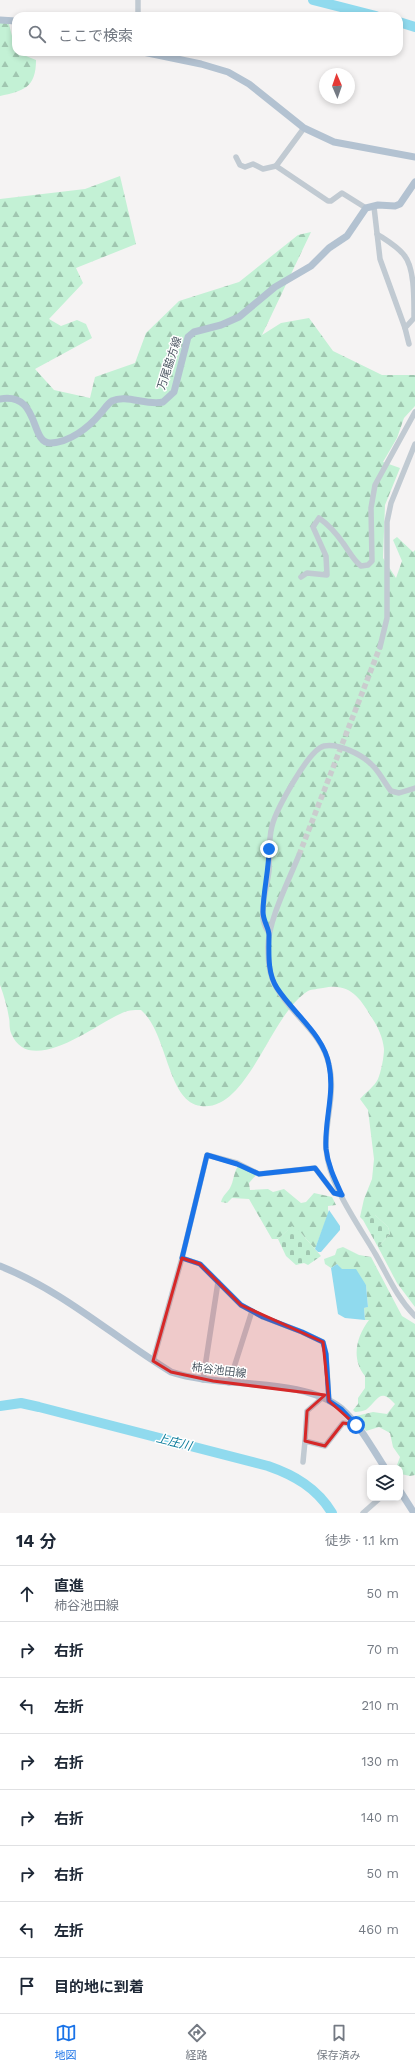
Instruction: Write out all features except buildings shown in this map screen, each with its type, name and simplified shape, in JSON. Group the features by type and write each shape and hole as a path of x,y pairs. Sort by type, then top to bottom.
{"main road":[{"path":"0,20 12,21"},
{"path":"162,56 201,64 228,72 249,84 304,128 334,142 415,157"},
{"path":"366,208 374,207 378,204 395,206 400,204 415,182"},
{"name":"万尾脇方線","path":"0,399 10,397 19,399 31,416 39,435 44,441 51,443 79,434 92,424 111,401 120,399 146,404 163,402 174,392 188,337 194,332 221,325 238,317 275,287 311,266 329,248 347,236 366,208"},
{"name":"柿谷池田線","path":"0,1266 38,1282 72,1302 153,1361 171,1372 188,1378 310,1392 329,1401 341,1409 356,1425 383,1465"},
{"path":"403,1496 414,1513"}],"street":[{"path":"138,0 138,12"},
{"path":"236,157 240,165 245,167 253,164 263,169 276,166 304,128"},
{"path":"276,166 328,201 331,201 342,193 366,208"},
{"path":"374,207 380,259 405,328 409,344"},
{"path":"377,234 404,254 409,262 414,293 415,318 405,328"},
{"path":"301,578 307,573 327,575 326,556 313,527 319,518 339,537 355,562 361,566 372,561 371,508 375,485 415,412"},
{"path":"380,647 387,618 387,522 391,502 415,444"},
{"path":"269,933 263,920 263,910 269,870 271,827 284,798 300,772 318,749 324,746 336,746 366,760 372,764 391,791 399,793 415,788"},
{"path":"299,854 269,933 268,949 270,969 276,987 323,1047 328,1059 332,1087 326,1150 331,1171 342,1195 396,1293 415,1316"},
{"path":"153,1361 182,1258 207,1155 237,1164 259,1174 315,1168 334,1193 342,1195"},
{"path":"182,1258 200,1264 241,1305 323,1342 326,1354 329,1401"},
{"path":"203,1380 218,1282"},
{"path":"229,1383 252,1311"},
{"path":"303,1462 307,1410 322,1398"},
{"path":"305,1441 325,1446 343,1423 356,1425"},
{"path":"363,1513 377,1501"}],"highlighted area":[{"path":"182,1258 200,1264 241,1305 323,1342 329,1401 356,1425 343,1423 325,1446 305,1441 307,1411 325,1395 213,1381 171,1372 153,1361"}],"green space":[{"path":"0,21 9,24 12,36 12,56 26,56 36,60 34,77 27,87 0,96"},
{"path":"120,176 136,244 76,268 83,283 49,319 61,326 77,320 86,324 92,338 35,369 54,390 90,398 95,377 135,363 146,333 179,301 239,282 298,235 311,232 262,335 281,323 309,318 333,351 382,375 415,375 415,406 404,418 397,438 383,462 400,468 385,505 383,558 396,578 402,561 393,540 397,537 413,552 415,550 415,1307 397,1283 378,1247 390,1234 388,1227 375,1215 363,1220 360,1217 364,1199 372,1179 374,1159 368,1110 360,1099 377,1082 384,1049 376,1025 363,1004 353,993 340,987 313,989 308,991 294,1003 258,1059 232,1094 218,1104 201,1106 190,1102 181,1093 174,1080 157,1034 150,1021 141,1010 130,1010 79,1037 47,1050 32,1051 20,1046 10,1031 7,1009 0,985 0,199 85,189"},
{"path":"238,1166 256,1175 249,1183 250,1190 268,1189 273,1192 284,1189 301,1203 306,1202 314,1193 332,1197 336,1205 328,1206 328,1215 315,1249 301,1233 288,1230 278,1239 272,1239 249,1199 232,1198 227,1203 221,1202 229,1190"},
{"path":"374,1214 388,1227 390,1234 378,1247 363,1220"},
{"path":"292,1226 301,1233 321,1256 308,1265 304,1263 296,1265 286,1256 278,1239"},
{"path":"343,1247 359,1255 371,1257 402,1316 415,1324 415,1475 410,1476 403,1474 403,1465 397,1465 400,1457 393,1447 390,1433 379,1427 366,1431 356,1416 373,1412 387,1414 395,1404 386,1396 382,1396 366,1410 355,1412 353,1410 358,1404 358,1398 365,1388 365,1376 358,1362 357,1348 361,1334 369,1320 365,1320 364,1308 368,1307 366,1285 341,1269 337,1264 331,1268 325,1264 324,1259 335,1255 337,1249"}],"water":[{"path":"329,1210 340,1226 340,1230 321,1252 318,1252 315,1249"},
{"path":"337,1264 342,1269 356,1269 366,1285 368,1307 364,1308 365,1320 345,1318 338,1314 331,1268"}],"waterway":[{"path":"313,0 360,12"},
{"path":"403,23 415,27"},
{"name":"上庄川","path":"0,1406 21,1403 39,1407 268,1466 296,1478 319,1496 332,1513"}],"tunnel":[{"path":"299,855 380,647"}],"route":[{"path":"269,849 269,870 263,920 269,933 268,949 270,969 276,987 323,1047 328,1059 332,1087 326,1134 326,1150 331,1171 342,1195 334,1193 315,1168 283,1173 259,1174 237,1164 207,1155 182,1258 200,1264 241,1305 263,1317 323,1342 326,1354 329,1401 350,1417 356,1425"}]}
